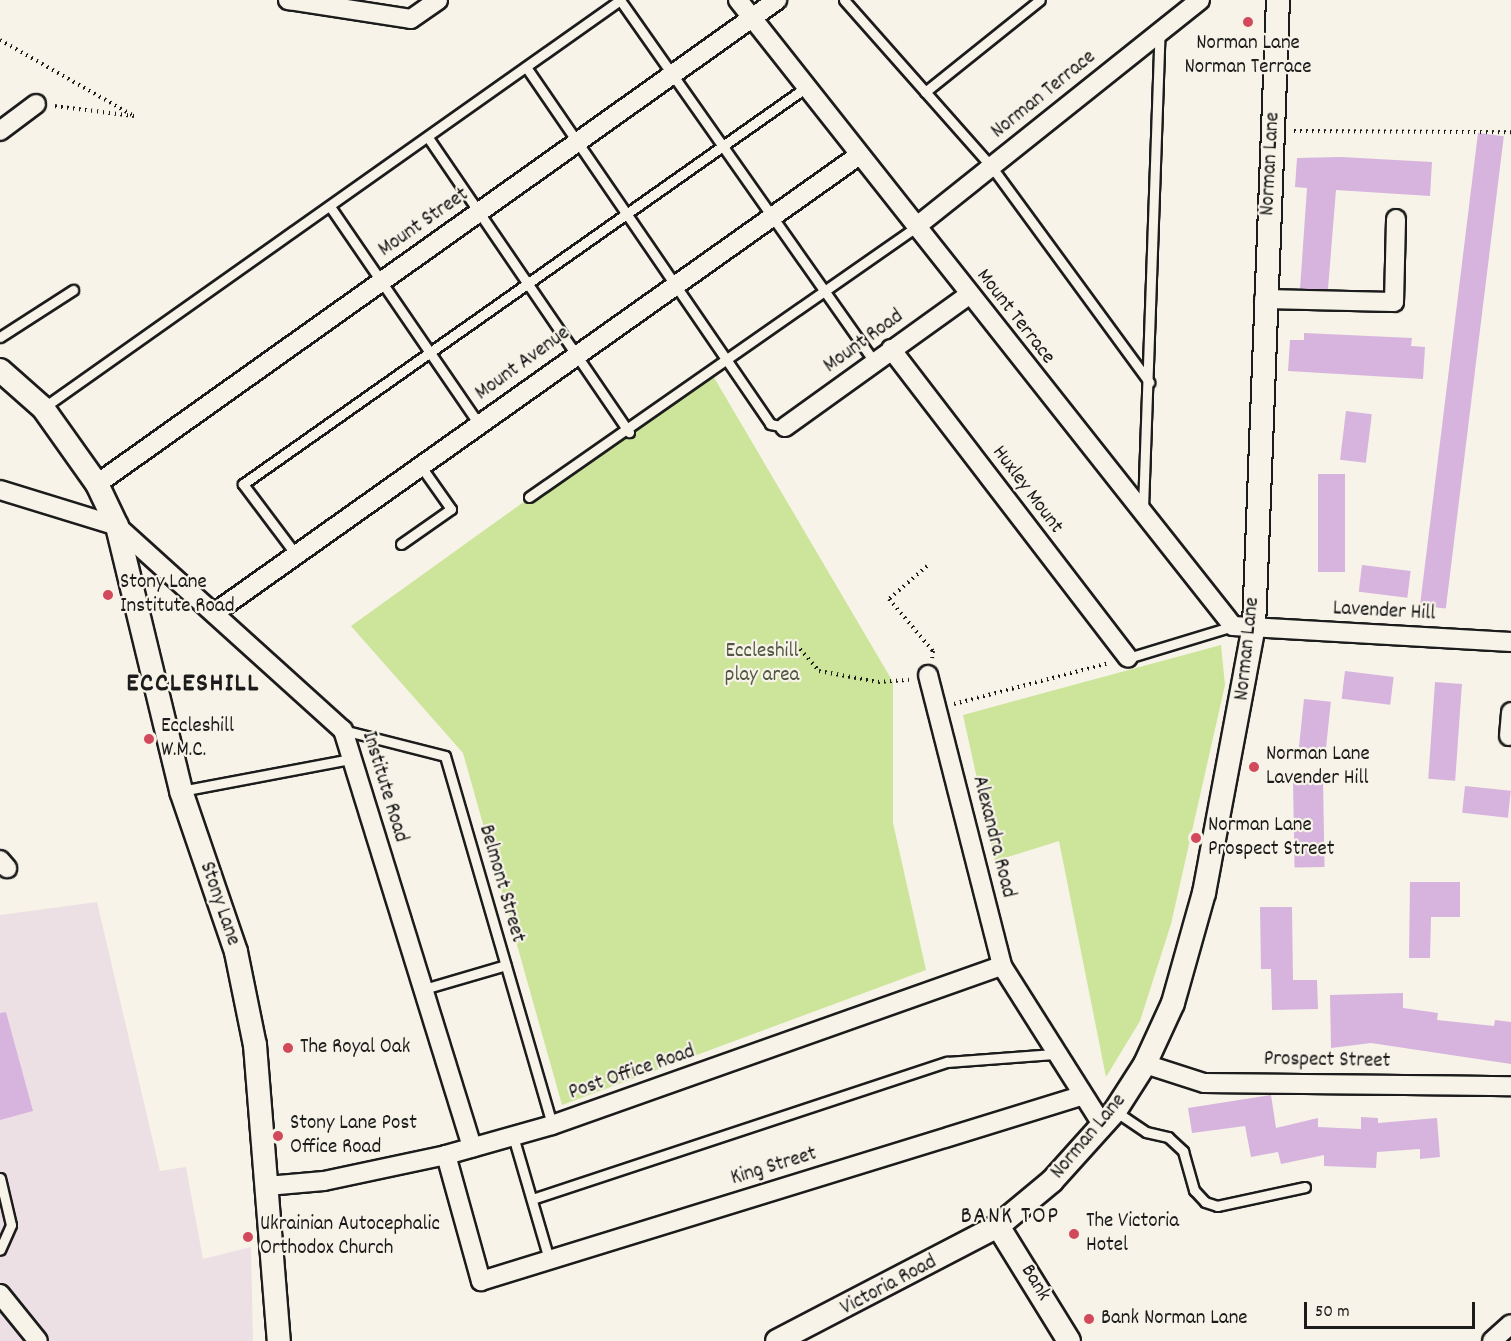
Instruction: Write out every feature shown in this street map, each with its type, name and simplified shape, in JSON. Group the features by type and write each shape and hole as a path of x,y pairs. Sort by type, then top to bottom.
{"street":[{"path":"288,0 411,20 438,0"},
{"name":"Mount Terrace","path":"738,0 1143,517 1244,627"},
{"name":"Mount Street","path":"97,484 478,212 574,140 777,0"},
{"name":"Norman Terrace","path":"917,226 1200,0"},
{"name":"Norman Lane","path":"998,1226 1052,1181 1109,1119 1145,1064 1173,1003 1204,893 1244,627 1264,299 1278,0"},
{"path":"0,131 36,104"},
{"name":"Mount Avenue","path":"217,611 294,552 858,156"},
{"path":"1264,299 1394,302 1396,219"},
{"name":"Mount Road","path":"785,427 969,295"},
{"name":"Huxley Mount","path":"891,349 1128,658"},
{"name":"Stony Lane","path":"0,370 43,408 97,484 117,526 181,791 236,952 255,1046 267,1186 276,1339"},
{"path":"0,490 117,526"},
{"name":"Institute Road","path":"117,526 217,611 342,729 472,1148"},
{"name":"Lavender Hill","path":"1244,627 1511,642"},
{"name":"Alexandra Road","path":"928,675 1002,966 1081,1096 1109,1119"},
{"path":"1509,736 1511,712"},
{"name":"Post Office Road","path":"267,1186 324,1180 446,1155 552,1125 1002,966"},
{"name":"Prospect Street","path":"1145,1064 1204,1083 1511,1086"},
{"name":"King Street","path":"446,1155 481,1281 1081,1096"},
{"name":"Victoria Road","path":"777,1341 998,1226"},
{"name":"Bank","path":"998,1226 1069,1341"},
{"path":"0,1294 38,1341"},
{"path":"1492,1341 1511,1324"}],"lane":[{"path":"43,408 429,139 620,0 774,216 873,362"},
{"path":"844,0 991,166 1149,382"},
{"path":"925,92 1040,0"},
{"path":"1143,517 1160,31"},
{"path":"526,67 624,216 770,424 785,427"},
{"path":"294,552 243,484 526,282 805,88"},
{"path":"429,139 574,356 629,432"},
{"path":"331,208 479,424"},
{"path":"529,497 629,432 917,226"},
{"path":"0,337 73,290"},
{"path":"401,544 451,509 420,465"},
{"path":"1128,658 1244,627"},
{"name":"Belmont Street","path":"342,729 445,756 552,1125"},
{"path":"181,791 351,759"},
{"path":"424,989 506,965"},
{"path":"532,1199 947,1062 1054,1054"},
{"path":"1109,1119 1168,1137 1183,1151 1194,1190 1205,1202 1217,1206 1305,1187"},
{"path":"513,1136 549,1259"},
{"path":"0,1178 11,1225 0,1250"}],"path":[{"path":"0,40 134,116 36,104"},
{"path":"1273,131 1511,132"},
{"path":"795,652 800,649 819,671 867,680 899,682 928,675 933,651 889,599 927,566"},
{"path":"937,708 1128,658"}],"shaded area":[{"path":"97,902 160,1171 186,1167 203,1259 251,1247 253,1341 0,1341 0,915"}],"green space":[{"name":"Eccleshill play area","path":"709,369 893,682 893,823 926,970 562,1105 463,753 351,626"},
{"path":"1221,645 1225,685 1171,924 1140,1021 1106,1077 1059,841 995,861 963,715"}],"building":[{"path":"1478,133 1504,136 1446,609 1420,605"},
{"path":"1341,157 1432,162 1430,196 1336,190 1328,289 1300,289 1307,188 1295,187 1297,158"},
{"path":"1304,333 1412,338 1411,346 1425,347 1423,379 1288,371 1290,340 1304,340"},
{"path":"1346,411 1372,414 1366,463 1340,460"},
{"path":"1318,474 1345,474 1345,572 1318,572"},
{"path":"1362,565 1411,571 1407,598 1359,592"},
{"path":"1345,671 1394,677 1390,705 1342,699"},
{"path":"1435,682 1462,684 1455,781 1428,779"},
{"path":"1304,699 1331,702 1326,751 1299,748"},
{"path":"1323,779 1325,867 1295,868 1293,780"},
{"path":"1465,786 1511,791 1508,818 1462,813"},
{"path":"1410,882 1460,882 1460,917 1431,917 1430,958 1409,958"},
{"path":"1260,907 1292,907 1293,980 1317,980 1318,1009 1272,1010 1271,969 1261,969"},
{"path":"1403,993 1403,1008 1438,1013 1437,1020 1494,1026 1495,1020 1511,1022 1511,1064 1371,1043 1331,1048 1330,995"},
{"path":"6,1012 33,1111 0,1120 0,1013"},
{"path":"1271,1095 1276,1128 1318,1118 1318,1127 1361,1129 1361,1117 1378,1118 1378,1123 1437,1118 1440,1157 1420,1159 1420,1149 1377,1152 1376,1168 1324,1166 1324,1155 1281,1164 1278,1152 1251,1157 1245,1126 1192,1133 1188,1108"}],"place":[{"name":"Norman Lane Norman Terrace","path":"1248,22"},
{"name":"Stony Lane Institute Road","path":"108,595"},
{"name":"Eccleshill W.M.C.","path":"149,739"},
{"name":"Norman Lane Lavender Hill","path":"1254,767"},
{"name":"Norman Lane Prospect Street","path":"1196,838"},
{"name":"The Royal Oak","path":"288,1048"},
{"name":"Stony Lane Post Office Road","path":"278,1136"},
{"name":"The Victoria Hotel","path":"1074,1234"},
{"name":"Ukrainian Autocephalic Orthodox Church","path":"248,1237"},
{"name":"Bank Norman Lane","path":"1089,1319"}],"district":[{"name":"ECCLESHILL","path":"193,685"},
{"name":"BANK TOP","path":"1010,1218"}]}
